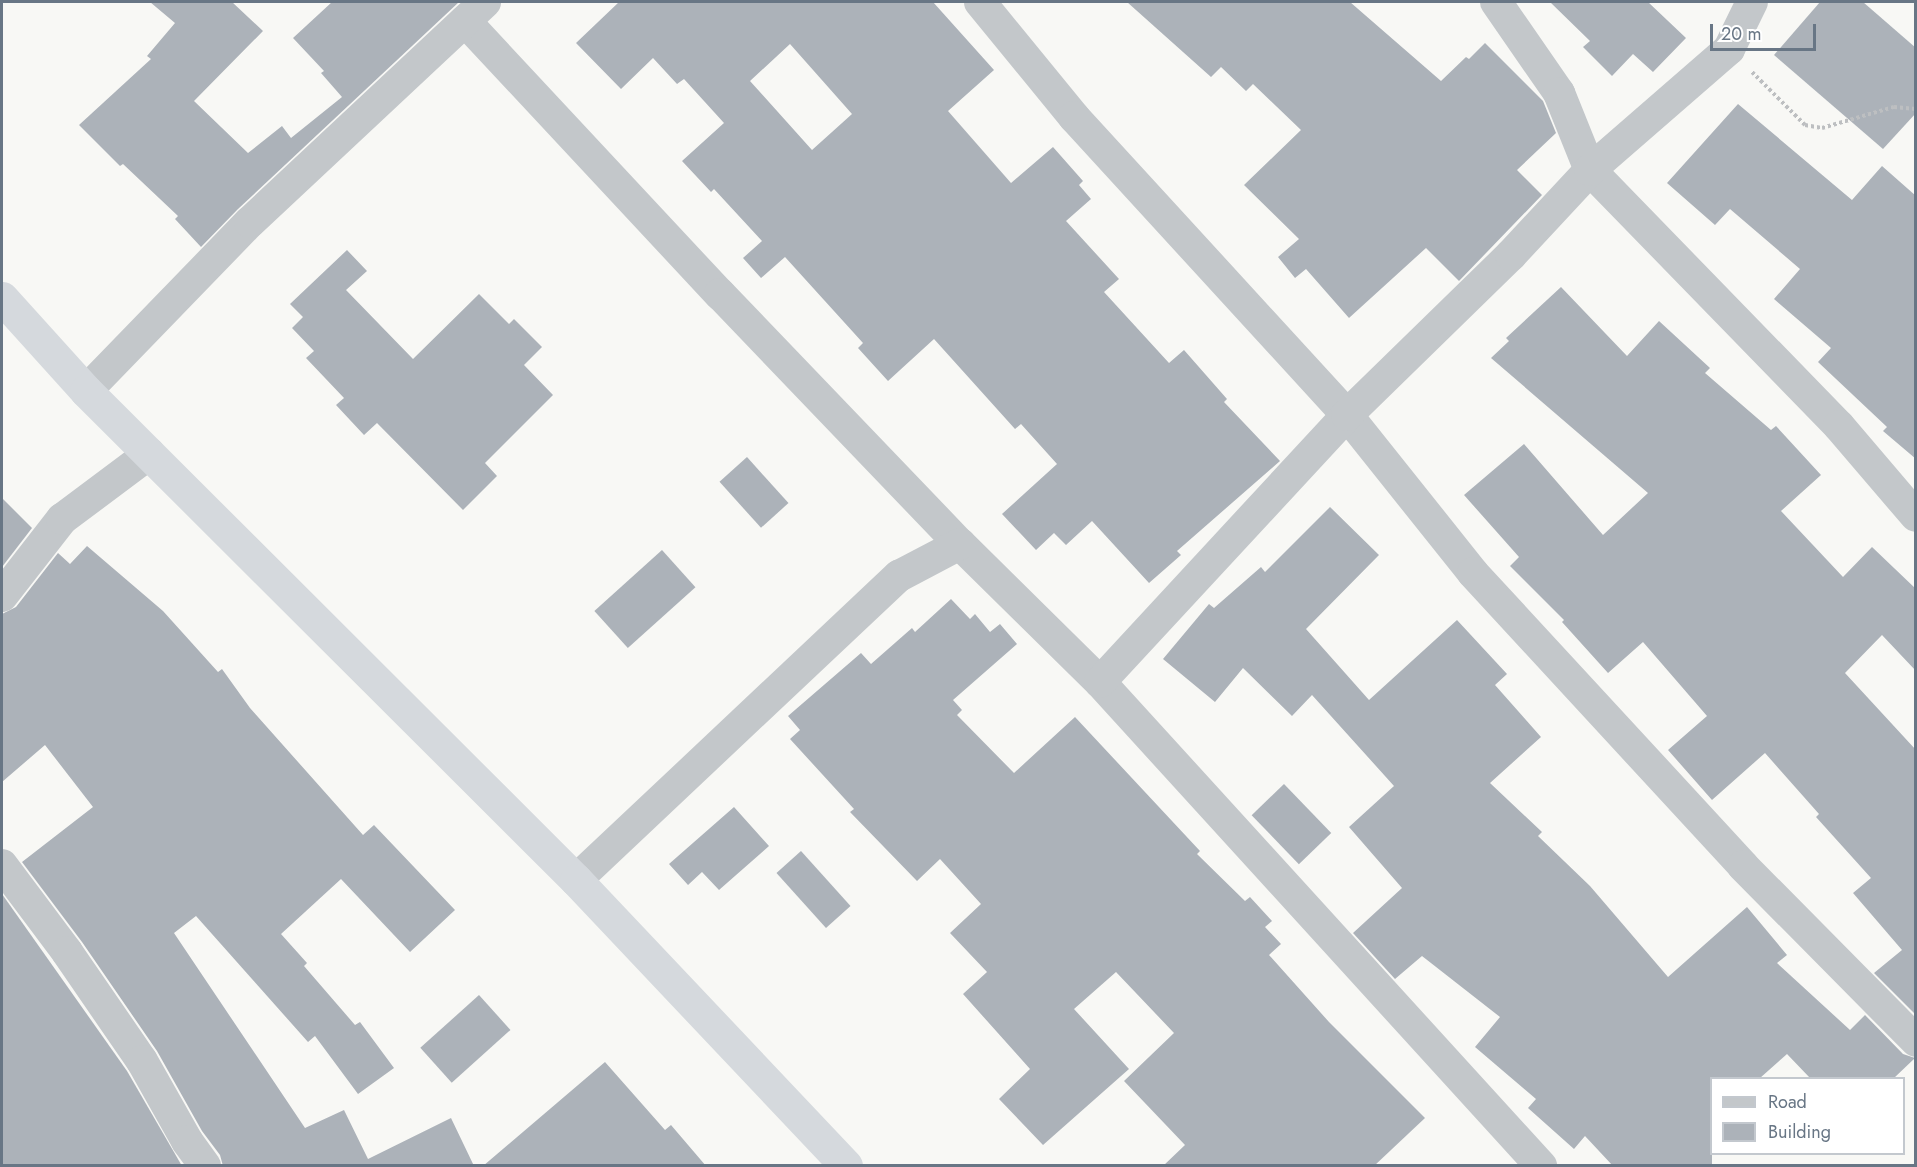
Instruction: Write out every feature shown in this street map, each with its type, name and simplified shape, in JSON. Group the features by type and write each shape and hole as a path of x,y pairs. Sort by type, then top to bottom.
{"highway":[{"path":"6,312 576,880 846,1166"}],"street":[{"path":"980,2 1074,117 1347,415 1473,573 1743,866 1916,1041"},
{"path":"1496,2 1559,93 1590,170 1839,426 1916,516"},
{"path":"1100,681 1347,415 1511,255 1590,170 1729,49 1752,2"},
{"path":"86,391 250,222 475,11 720,294 960,544 1100,681 1541,1166"},
{"path":"2,596 62,519 149,454"},
{"path":"576,880 898,576 960,544"},
{"path":"2,865 67,952 136,1052 205,1166"}],"path":[{"path":"1729,49 1805,125 1822,128 1894,107 1916,110"}],"building":[{"path":"150,2 232,2 263,31 194,101 248,153 282,126 291,138 342,97 321,73 324,71 293,38 332,2 459,2 238,209 201,247 175,219 178,216 123,164 120,166 79,125 151,59 147,56 175,23"},
{"path":"619,2 933,2 994,70 948,111 1011,183 1053,147 1083,181 1079,185 1091,199 1066,221 1119,279 1104,292 1169,363 1184,350 1227,399 1224,402 1280,461 1177,551 1181,555 1149,583 1092,521 1066,545 1054,533 1036,550 1002,514 1057,464 1021,424 1015,429 934,339 888,381 858,348 863,343 785,257 761,278 743,258 762,241 714,189 711,192 682,161 724,123 684,79 677,84 653,58 621,89 576,43","holes":["790,44 852,114 812,150 750,81"]},
{"path":"1127,2 1350,2 1441,81 1466,57 1469,59 1485,43 1543,101 1556,133 1517,170 1542,195 1459,281 1426,248 1349,318 1306,269 1295,278 1278,257 1299,239 1244,185 1301,130 1253,84 1246,91 1221,67 1211,77"},
{"path":"1550,2 1648,2 1686,38 1653,72 1633,54 1612,76 1583,47 1590,41"},
{"path":"1820,2 1863,2 1916,48 1916,113 1883,149 1774,55"},
{"path":"1738,104 1852,200 1882,166 1916,196 1916,459 1883,431 1887,427 1818,362 1831,348 1774,299 1800,269 1730,209 1715,225 1667,183"},
{"path":"347,250 367,271 346,290 413,359 479,294 509,324 514,319 542,347 524,365 553,395 485,463 497,476 463,510 377,423 364,435 336,405 344,398 306,358 314,351 292,328 303,317 290,304"},
{"path":"1561,287 1627,356 1659,321 1710,368 1705,373 1771,430 1776,426 1821,475 1781,511 1843,577 1872,547 1916,589 1916,671 1882,635 1845,673 1916,750 1916,1015 1874,973 1902,950 1853,893 1871,878 1816,817 1819,814 1765,753 1712,800 1668,750 1707,716 1643,642 1608,673 1562,622 1564,620 1510,566 1519,557 1464,495 1524,444 1603,535 1648,493 1491,358 1509,341 1506,338"},
{"path":"747,457 788,503 761,528 720,482"},
{"path":"2,498 32,528 2,567"},
{"path":"1330,507 1379,555 1306,629 1369,700 1457,620 1507,674 1495,685 1541,737 1490,783 1542,832 1538,836 1590,886 1668,977 1747,907 1787,955 1777,963 1850,1030 1865,1015 1903,1054 1915,1058 1895,1077 1809,1077 1787,1054 1761,1077 1710,1077 1712,1166 1613,1166 1585,1136 1574,1149 1528,1108 1536,1099 1475,1047 1500,1017 1422,956 1395,979 1353,933 1402,888 1349,827 1394,786 1312,695 1292,716 1243,668 1215,702 1163,659 1209,604 1214,608 1261,567 1265,572"},
{"path":"87,546 163,611 218,672 222,669 250,708 363,835 374,825 455,910 410,952 341,879 281,934 307,963 304,966 355,1025 360,1022 394,1068 358,1094 315,1036 308,1042 196,916 174,933 305,1128 344,1110 368,1159 451,1118 474,1166 223,1166 220,1155 202,1131 157,1051 82,942 22,862 93,807 45,745 2,782 2,614 16,607 58,553 70,564"},
{"path":"662,550 695,587 628,648 594,611"},
{"path":"951,599 970,619 975,614 990,632 1000,624 1017,644 953,700 962,710 957,715 1014,773 1075,717 1200,851 1197,854 1245,901 1250,897 1272,921 1265,927 1281,944 1269,955 1329,1022 1425,1118 1374,1166 1163,1166 1185,1145 1124,1081 1174,1033 1116,972 1074,1009 1129,1069 1043,1145 999,1099 1030,1069 963,994 987,972 950,933 981,904 940,859 917,881 850,812 854,809 790,739 800,730 788,716 861,653 871,664 912,628 915,632"},
{"path":"1284,784 1331,833 1299,864 1252,815"},
{"path":"734,807 769,846 719,890 702,872 688,885 669,864"},
{"path":"801,851 851,906 826,928 776,873"},
{"path":"2,894 127,1071 182,1166 2,1166"},
{"path":"479,995 510,1030 452,1083 420,1048"},
{"path":"605,1062 665,1130 671,1125 706,1166 483,1166"}]}
